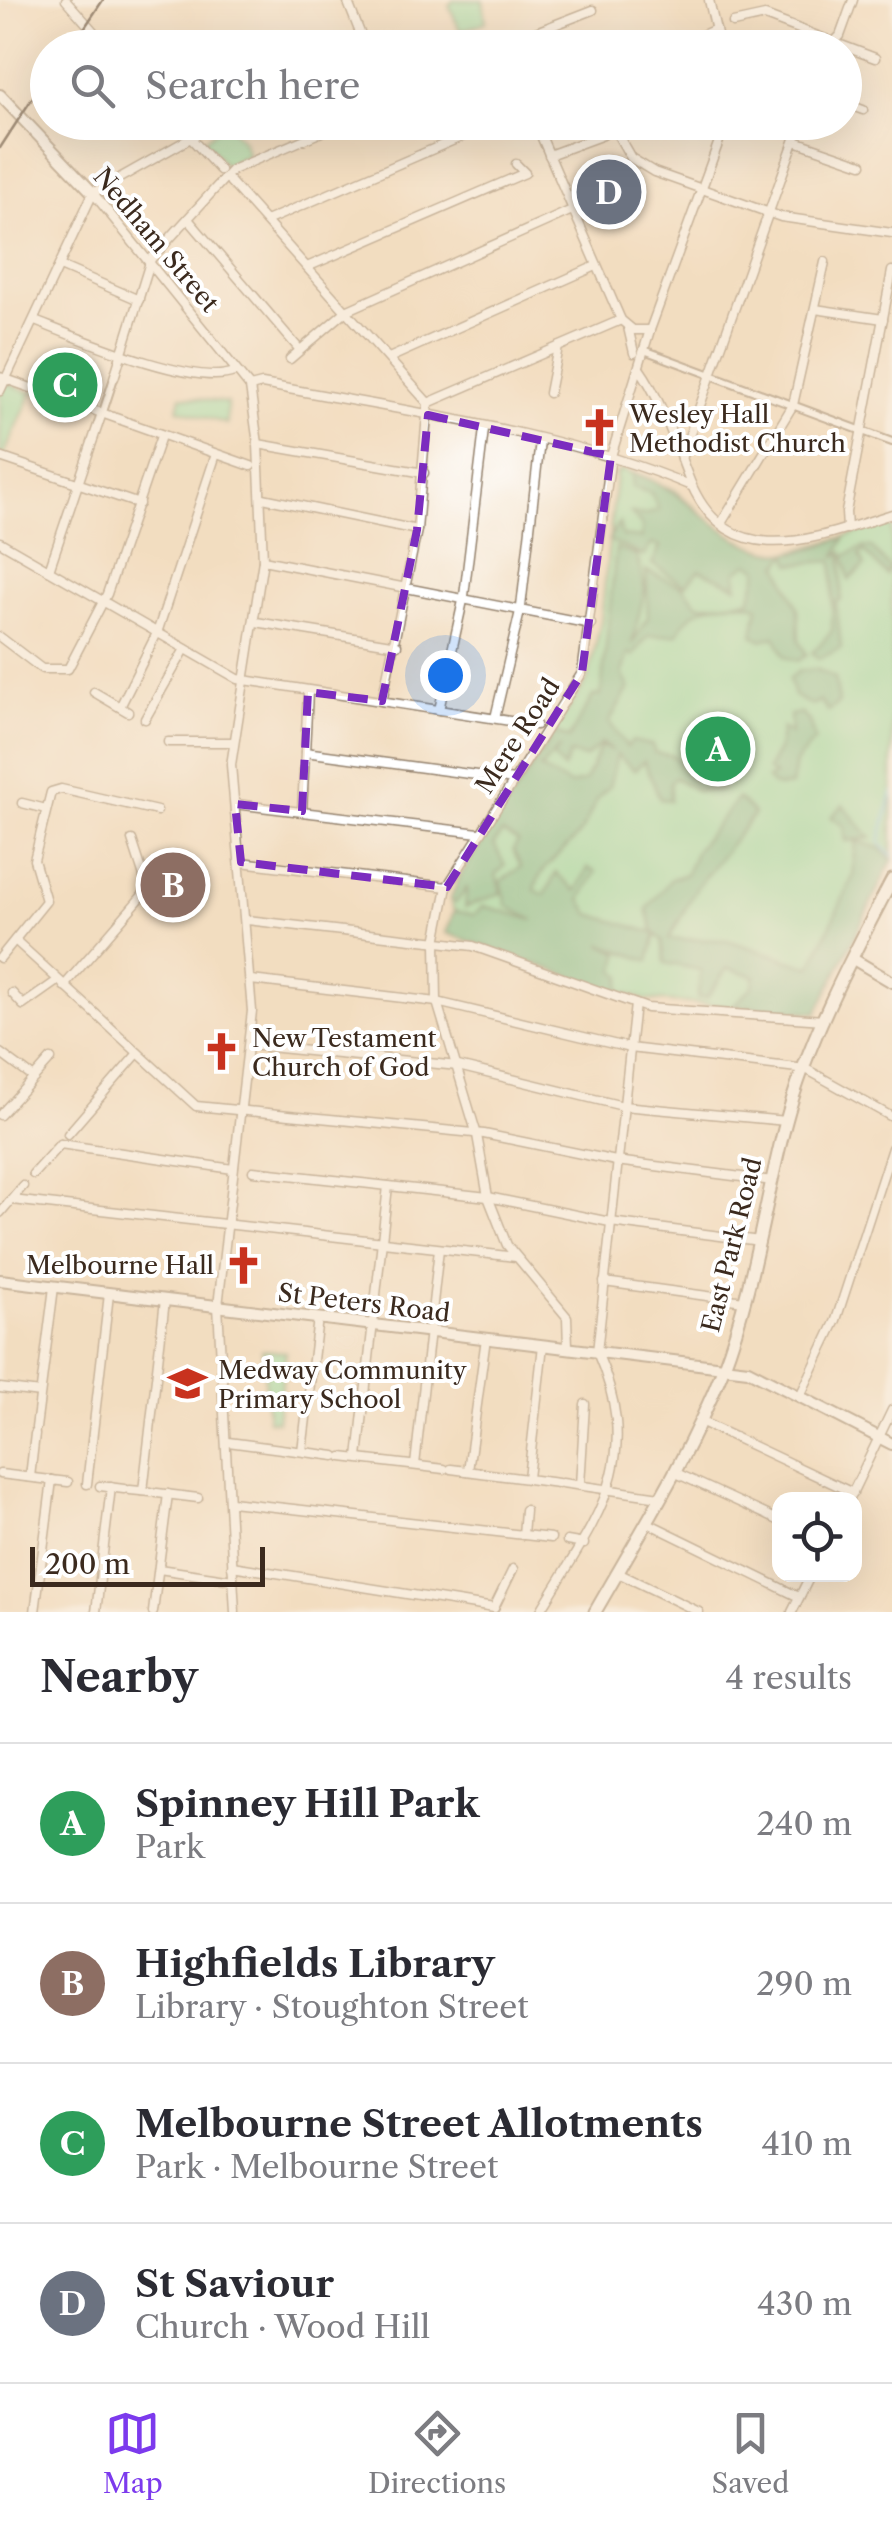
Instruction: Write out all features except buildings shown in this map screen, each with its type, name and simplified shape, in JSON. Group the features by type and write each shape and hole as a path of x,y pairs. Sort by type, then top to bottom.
{"main road":[{"name":"East Park Road","path":"595,1612 674,1472 724,1367 760,1241 786,1121 825,1020 889,895 892,880"}],"street":[{"path":"66,0 92,30"},
{"path":"347,0 359,30"},
{"path":"709,0 716,29"},
{"path":"842,30 853,0"},
{"path":"541,30 592,10"},
{"path":"733,23 765,16 797,30"},
{"path":"862,54 874,58"},
{"name":"Nedham Street","path":"0,94 30,126"},
{"name":"Nedham Street","path":"43,140 151,259 234,372 250,387"},
{"path":"0,391 2,379 35,321 93,193 192,140 428,403 417,530 382,701"},
{"path":"49,570 151,259 223,174 302,140"},
{"path":"266,221 444,140"},
{"path":"542,140 596,266 639,352 711,374 892,442"},
{"path":"549,156 590,140"},
{"path":"615,140 637,164 768,212 892,233"},
{"name":"Mere Road","path":"568,1347 567,1317 516,1256 488,1198 477,1134 437,1002 436,942 446,887 582,673 612,456 640,368 639,352 719,140"},
{"path":"681,458 795,141 862,164"},
{"path":"307,267 525,173 516,164"},
{"path":"290,359 346,310 572,210"},
{"path":"188,219 300,350"},
{"path":"722,522 794,405 825,262"},
{"path":"60,266 139,300"},
{"path":"389,358 596,266"},
{"path":"847,529 861,431 892,271"},
{"path":"815,309 883,319"},
{"path":"35,321 121,355 216,376 234,372"},
{"path":"428,403 558,347 625,324 650,330"},
{"path":"549,393 558,347"},
{"path":"640,368 692,486 722,522 749,538 776,544 847,529 892,514"},
{"path":"2,379 250,466"},
{"path":"235,1612 218,1306 248,1045 251,980 232,742 256,622 263,560 263,498 250,387 262,384 612,456 692,486"},
{"path":"439,710 464,596 484,428"},
{"path":"0,636 42,669 68,669 103,602 161,436"},
{"path":"495,718 521,607 540,441"},
{"path":"258,444 424,473"},
{"path":"94,692 124,709 157,634 216,454"},
{"path":"0,457 138,504"},
{"path":"263,498 417,530"},
{"path":"0,542 242,680 548,727"},
{"path":"263,560 521,607 591,624"},
{"path":"256,622 396,645"},
{"path":"145,719 185,649"},
{"path":"302,811 308,692"},
{"path":"168,742 232,742"},
{"path":"305,752 514,780"},
{"path":"0,958 43,907 46,894 34,868 51,792 62,789 157,811"},
{"path":"22,803 46,809"},
{"path":"234,804 479,833"},
{"path":"12,993 23,1004 60,984 148,889 132,840"},
{"path":"241,862 446,887"},
{"path":"246,920 473,946 635,1004 825,1020"},
{"path":"15,940 196,1106 477,1134 616,1161 772,1181"},
{"path":"854,959 892,982"},
{"path":"251,980 437,1002 630,1048 806,1068 892,1116"},
{"path":"540,1612 584,1544 610,1489 617,1435 613,1396 596,1352 635,1004"},
{"path":"248,1045 458,1066 622,1106 786,1121"},
{"path":"0,1053 34,1078"},
{"path":"33,1174 138,1054"},
{"path":"0,1114 50,1059"},
{"path":"64,1139 233,1169"},
{"path":"800,1396 836,1320 892,1148"},
{"path":"253,1171 488,1198 610,1222 760,1241"},
{"path":"0,1213 23,1186"},
{"path":"358,1458 388,1186"},
{"path":"12,1200 516,1256"},
{"path":"415,1465 439,1249"},
{"name":"St Peters Road","path":"0,1280 748,1370 892,1444"},
{"path":"604,1282 744,1301"},
{"path":"30,1477 54,1287"},
{"path":"86,1484 109,1294"},
{"path":"150,1492 164,1300"},
{"path":"302,1451 318,1318"},
{"path":"468,1471 486,1338"},
{"path":"528,1478 543,1345"},
{"path":"0,1388 40,1393"},
{"path":"580,1485 585,1404"},
{"path":"853,1492 892,1410"},
{"path":"700,1421 843,1492"},
{"path":"228,1442 660,1497"},
{"path":"674,1472 772,1517"},
{"path":"0,1474 198,1498"},
{"path":"35,1612 52,1480"},
{"path":"96,1612 111,1487"},
{"path":"154,1612 168,1494"},
{"path":"231,1502 551,1538"},
{"path":"523,1535 525,1510"},
{"path":"646,1522 799,1598"},
{"path":"567,1541 584,1544"},
{"path":"232,1566 493,1610 513,1569"},
{"path":"159,1570 233,1580"},
{"path":"618,1573 699,1612"},
{"path":"792,1612 807,1582"}],"highlighted area":[{"path":"428,415 611,456 582,673 447,887 241,862 235,804 302,811 308,692 382,701 417,530"}],"green space":[{"path":"454,0 483,0 486,22 460,30 449,5"},
{"path":"204,140 242,140 248,155 225,165"},
{"path":"46,360 104,380 95,405 34,392"},
{"path":"5,382 32,393 0,464 0,393"},
{"path":"181,396 227,403 227,424 178,409"},
{"path":"622,470 675,490 732,540 769,553 788,553 892,523 892,860 817,1013 645,1000 446,933 454,911 450,900 461,874 588,679 601,621 616,474"},
{"path":"633,473 653,481 725,531 763,549 791,553 845,538 835,557 842,552 841,600 836,602 841,648 819,659 812,653 832,631 833,561 791,564 787,554 779,565 798,609 799,640 807,655 798,661 785,657 775,636 762,640 753,635 758,606 747,604 711,605 691,615 678,634 648,636 633,656 628,653 622,673 629,688 609,722 627,747 632,741 652,745 655,753 674,756 691,779 723,781 722,789 697,791 675,778 670,782 670,800 660,799 644,761 634,770 617,755 609,787 599,797 579,834 541,874 535,890 545,895 556,873 576,891 588,868 596,872 581,899 590,914 654,933 647,909 671,879 686,874 696,850 738,798 754,814 697,887 669,939 727,940 811,967 853,877 856,841 881,848 892,860 817,1013 734,1005 753,986 755,976 727,968 707,998 697,998 701,970 665,963 662,940 656,934 649,961 601,944 620,953 615,970 622,976 619,993 446,933 454,911 474,915 484,906 534,920 507,906 501,881 521,867 513,850 518,842 502,833 494,844 505,866 496,874 501,893 465,907 467,887 456,903 450,900 461,874 555,733 569,738 593,696 601,695 616,548 637,556 645,589 632,644 648,618 646,571 682,586 699,605 750,600 759,569 749,563 737,571 737,586 700,570 685,585 652,564 660,547 652,544 643,556 608,540 619,523 622,536 642,538 642,526 631,513 645,515 659,510 651,493 632,487","holes":["602,743 612,751 601,746 585,781 570,785 540,769 560,747 553,757 563,769 570,754 585,758"]},
{"path":"864,547 872,548 890,569 887,575 864,551 860,555 865,565 849,580 844,556"},
{"path":"816,669 835,678 839,703 828,711 820,701 811,705 794,696 789,679 799,671"},
{"path":"800,713 809,721 815,740 795,763 791,786 777,787 767,779 774,775 767,770 778,750 782,728 791,734 790,715"},
{"path":"843,805 871,838 846,841 844,826 831,817"},
{"path":"262,1350 286,1352 277,1421 268,1420"}],"waterway":[{"path":"892,792 880,843 892,856"}],"railway":[{"path":"83,30 103,0"},
{"path":"0,148 30,102"}],"place":[{"name":"St Saviour","path":"609,192"},
{"name":"Melbourne Street Allotments","path":"65,385"},
{"name":"Wesley Hall Methodist Church","path":"599,428"},
{"name":"Spinney Hill Park","path":"718,749"},
{"name":"Highfields Library","path":"173,885"},
{"name":"New Testament Church of God","path":"222,1052"},
{"name":"Melbourne Hall","path":"244,1265"},
{"name":"Medway Community Primary School","path":"188,1384"}]}
